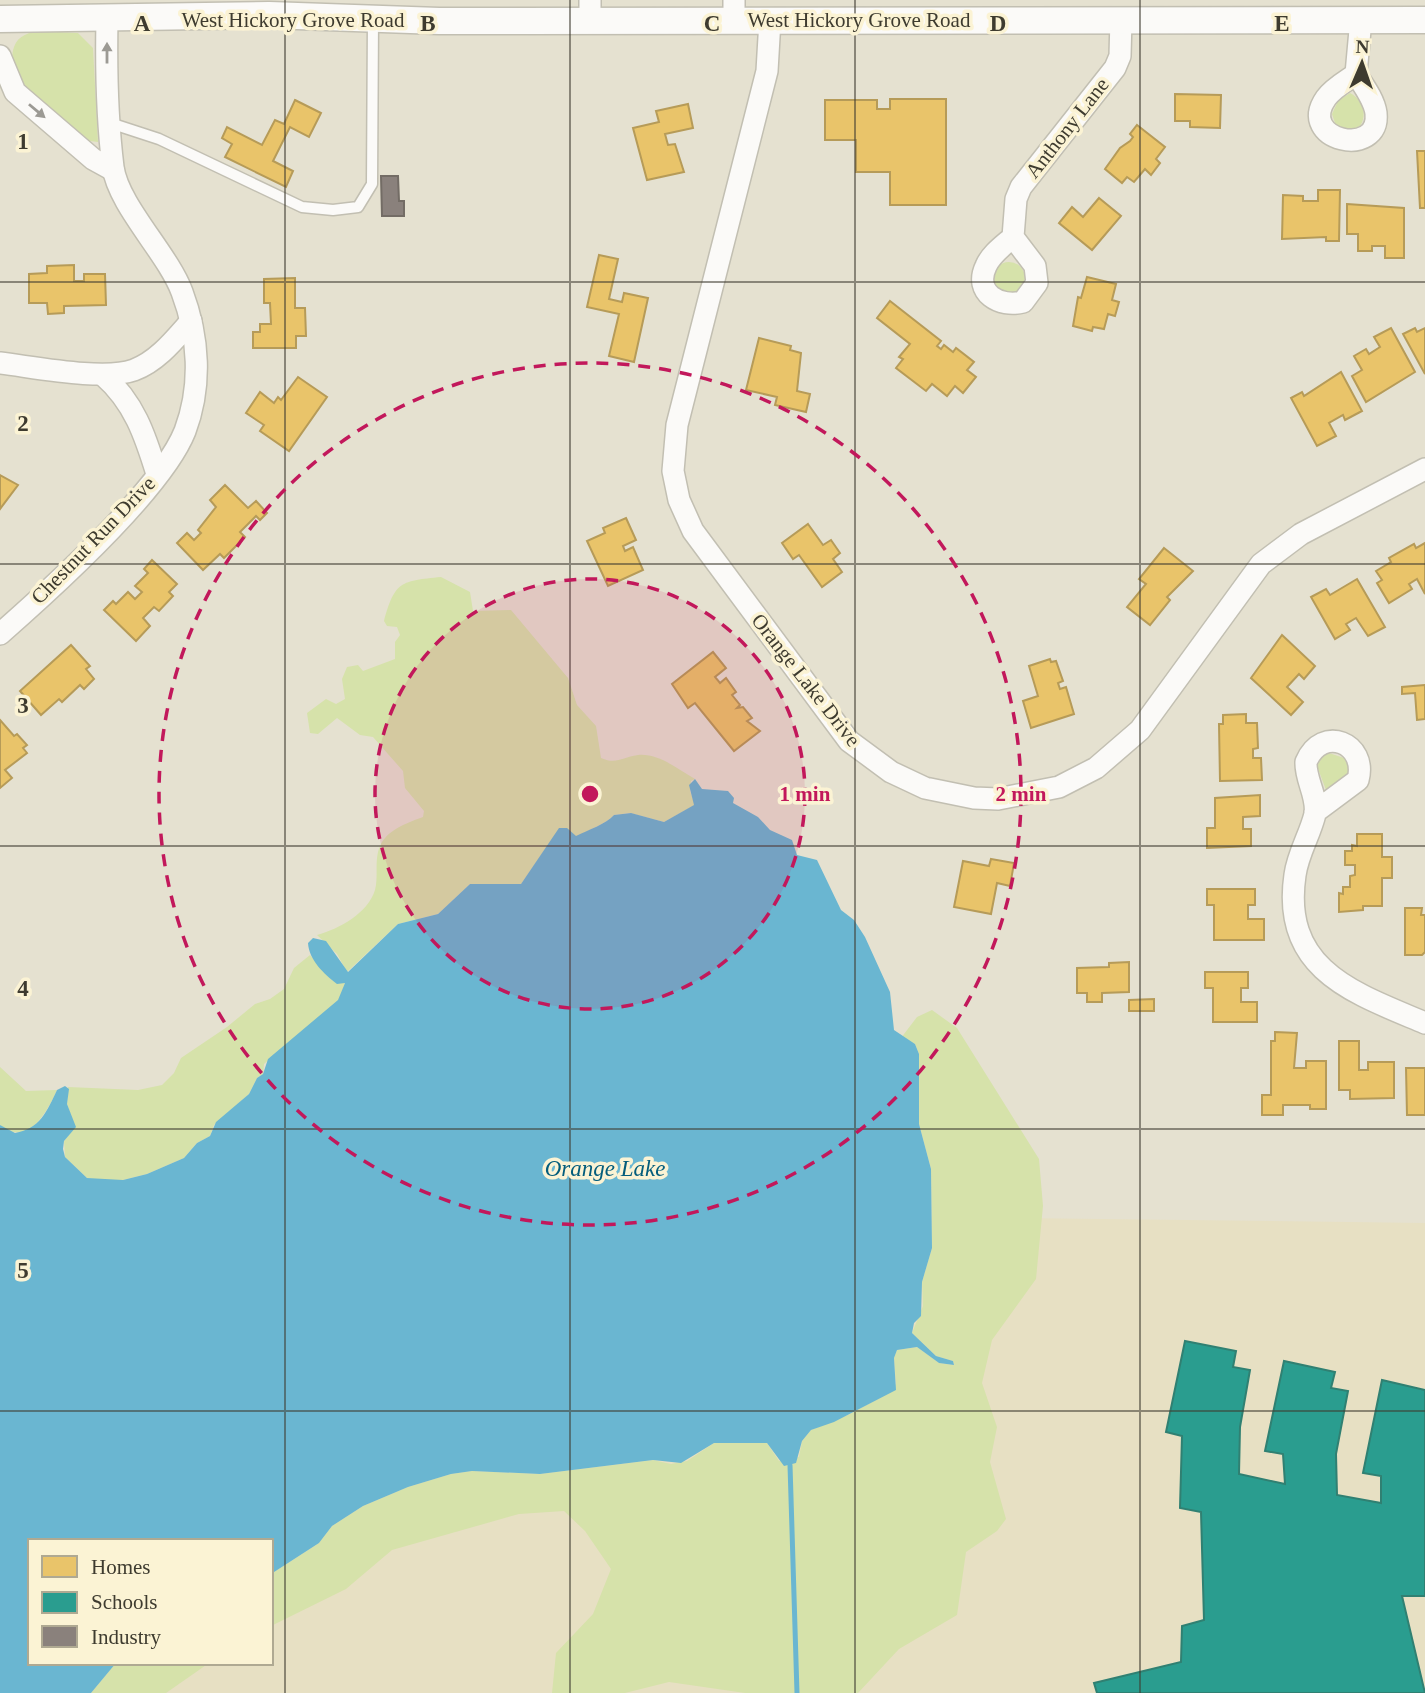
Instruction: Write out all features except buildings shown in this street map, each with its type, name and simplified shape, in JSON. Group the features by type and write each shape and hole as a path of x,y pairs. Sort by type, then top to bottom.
{"street":[{"name":"West Hickory Grove Road","path":"0,19 107,20 232,8 269,8 373,19 590,10 734,10 770,20 1425,20"},
{"name":"Anthony Lane","path":"1013,237 1016,199 1021,187 1115,68 1120,56 1121,19"},
{"path":"1356,74 1361,19"},
{"name":"Chestnut Run Drive","path":"0,634 92,546 156,474 176,448 189,416 198,363 191,321 170,267 139,221 113,170 107,122 107,20"},
{"name":"Orange Lake Drive","path":"770,20 767,72 685,387 673,471 679,500 693,530 835,724 863,753 891,772 925,788 974,798 1019,796 1076,780 1096,768 1140,730 1261,564 1301,534 1425,469"},
{"path":"0,56 3,69 15,92 93,159 113,170"},
{"path":"0,363 103,375 133,370 157,357 191,321"},
{"path":"103,375 126,398 138,418 156,474"},
{"path":"1315,812 1301,850 1293,892 1296,921 1305,946 1321,968 1339,984 1425,1023"}],"lane":[{"path":"107,122 159,139 302,207 333,211 358,207 372,184 373,19"}],"shaded area":[{"path":"460,1211 1425,1223 1425,1693 0,1693 0,1253"}],"green space":[{"path":"41,31 78,33 93,48 98,142 90,141 52,112 26,87 17,73 13,60 16,43 25,35"},
{"path":"1350,93 1361,103 1364,117 1360,126 1348,131 1336,126 1332,114 1338,101"},
{"path":"1009,262 1021,266 1025,278 1021,290 1009,294 997,290 993,278 997,266"},
{"path":"441,577 470,592 473,611 511,610 568,678 577,705 596,726 601,758 616,761 646,755 668,763 695,779 691,781 690,791 695,805 664,822 630,813 614,815 576,837 560,828 521,884 470,884 438,914 398,924 347,972 337,954 317,935 352,919 366,906 375,890 379,848 385,837 423,817 424,811 405,788 403,771 373,737 360,735 337,718 318,734 310,733 307,713 326,699 336,704 345,699 342,679 347,667 358,665 363,671 395,659 395,642 400,635 397,627 387,626 384,621 392,598 396,591 408,582"},
{"path":"1329,753 1344,758 1349,767 1347,778 1326,790 1317,766 1322,757"},
{"path":"310,955 332,980 345,983 339,1000 264,1064 263,1074 257,1078 249,1094 214,1125 210,1136 197,1143 184,1158 147,1174 123,1180 98,1180 87,1178 65,1157 64,1141 75,1127 67,1104 68,1087 138,1090 162,1085 174,1073 181,1058 255,1004 270,999 284,989 294,968"},
{"path":"932,1010 957,1028 1039,1159 1043,1206 1036,1279 992,1340 982,1383 997,1427 990,1462 1006,1519 997,1531 966,1552 957,1615 899,1649 858,1693 745,1693 669,1682 625,1693 552,1693 556,1653 593,1614 611,1569 585,1531 564,1511 519,1514 392,1550 346,1589 273,1625 273,1573 319,1543 332,1526 363,1506 408,1487 451,1474 472,1471 540,1474 653,1460 671,1464 687,1461 714,1443 767,1443 779,1461 799,1457 802,1441 811,1430 850,1414 883,1396 896,1384 894,1358 897,1350 917,1347 939,1363 954,1365 953,1361 936,1356 912,1333 923,1306 922,1282 932,1248 931,1169 919,1124 919,1054 915,1044 901,1038 917,1017"},
{"path":"0,1067 26,1091 57,1090 42,1117 28,1130 10,1131 0,1125"},
{"path":"114,1665 206,1665 166,1693 91,1693"}],"water":[{"name":"Orange Lake","path":"695,779 702,789 728,791 734,798 733,803 758,817 770,830 792,840 797,855 817,860 841,910 854,920 865,937 890,992 894,1030 915,1044 919,1054 919,1124 931,1169 932,1248 922,1282 921,1316 914,1323 912,1333 936,1356 953,1361 954,1365 939,1363 917,1347 897,1350 894,1358 896,1390 834,1422 811,1430 802,1441 796,1463 784,1466 767,1443 714,1443 681,1463 653,1460 540,1474 472,1471 451,1474 408,1487 363,1506 332,1526 319,1543 273,1573 273,1539 28,1539 28,1665 114,1665 91,1693 0,1693 0,1125 15,1133 31,1128 46,1112 57,1090 65,1086 69,1089 67,1104 76,1127 64,1141 63,1149 65,1157 87,1178 123,1180 147,1174 184,1158 197,1143 210,1136 216,1122 249,1094 257,1078 263,1074 268,1059 338,1000 345,983 337,984 314,961 308,943 313,938 326,941 348,972 398,924 438,914 470,884 521,884 559,828 567,828 576,836 614,815 631,813 664,822 694,805 689,785"}],"waterway":[{"path":"790,1465 797,1693"}]}
